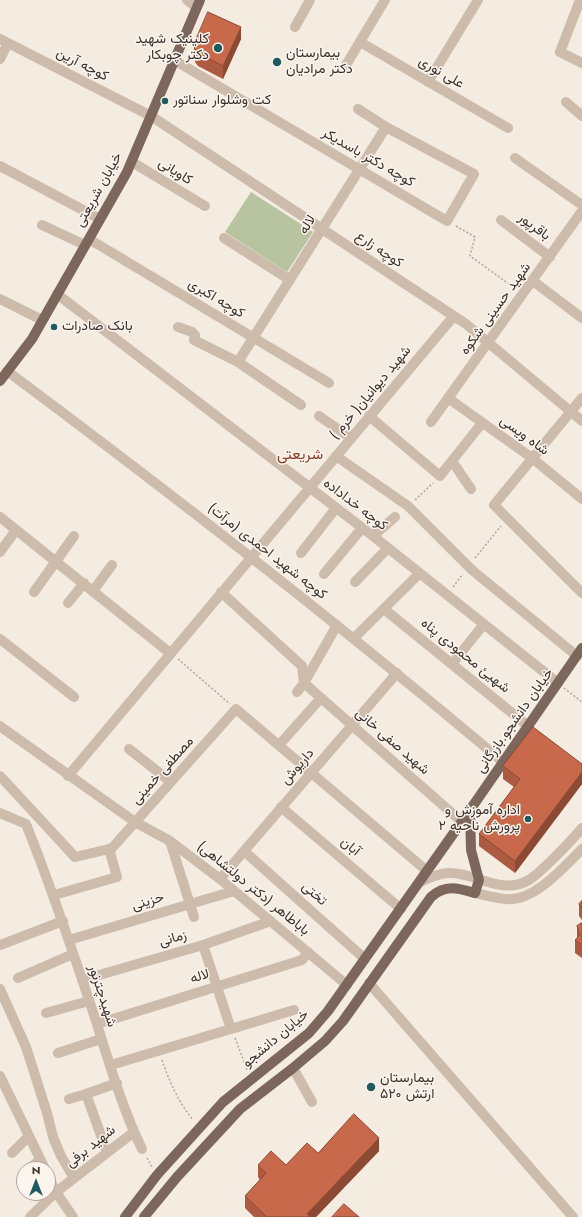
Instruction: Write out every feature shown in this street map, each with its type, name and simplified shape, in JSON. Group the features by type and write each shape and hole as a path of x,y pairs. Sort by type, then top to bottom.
{"main road":[{"name":"خیابان شریعتی","path":"0,380 32,339 132,162 198,4"},
{"name":"خیابان دانشجو.بازرگانی","path":"470,810 579,652"},
{"name":"خیابان دانشجو","path":"125,1217 157,1175 223,1102 309,1033 328,1011 470,810"},
{"path":"144,1217 177,1177 240,1109 293,1068 325,1040 343,1021 431,897 438,891 451,887 475,893 479,880 471,850 470,810"}],"street":[{"path":"187,0 198,4"},
{"path":"296,27 310,0"},
{"path":"346,65 385,0"},
{"path":"428,82 478,0"},
{"path":"580,0 560,52 582,63"},
{"path":"0,59 4,41"},
{"name":"کوچه آرین","path":"4,41 151,116"},
{"name":"علی نوری","path":"360,42 508,128"},
{"name":"کوچه دکتر باسدیکر","path":"174,60 447,221"},
{"path":"566,102 582,116"},
{"path":"358,109 386,127 474,174 447,221"},
{"name":"کوچه زارع","path":"151,116 453,317 488,343 582,421"},
{"name":"لاله","path":"238,362 386,127"},
{"path":"515,158 582,206"},
{"name":"کاویانی","path":"132,162 205,206"},
{"path":"0,166 100,218"},
{"name":"شهید حسینی شکوه","path":"431,422 524,295 582,211"},
{"name":"باقرپور","path":"501,220 550,257"},
{"name":"کوچه اکبری","path":"42,225 87,242 329,383"},
{"path":"224,238 290,280"},
{"path":"533,282 582,318"},
{"name":"کوچه خداداده","path":"57,294 373,536 558,683"},
{"path":"0,298 42,320"},
{"name":"شهید دیوانیان( خرم )","path":"68,776 170,652 453,317"},
{"path":"178,327 192,332 195,335 194,340 238,362 301,404"},
{"name":"کوچه شهید احمدی (مرآت)","path":"7,371 251,557 354,638 397,672 503,762"},
{"name":"شاه ویسی","path":"448,398 532,458 582,499"},
{"path":"582,398 494,505 582,593"},
{"path":"319,416 351,438"},
{"path":"369,416 440,476 482,422"},
{"path":"336,456 408,506 468,566 579,652"},
{"path":"452,461 471,489"},
{"path":"301,553 336,508"},
{"path":"0,517 170,652"},
{"path":"373,536 395,517"},
{"path":"324,574 362,528"},
{"path":"0,552 16,530"},
{"path":"34,592 57,562 74,536"},
{"path":"355,582 388,548"},
{"path":"93,591 112,565"},
{"path":"354,638 420,573"},
{"path":"68,603 84,584"},
{"path":"221,592 302,666 304,683"},
{"name":"شهیئ محمودی پناه","path":"384,608 528,726"},
{"path":"452,664 484,624"},
{"path":"297,692 304,683 337,625"},
{"path":"0,639 74,697"},
{"name":"داریوش","path":"220,879 397,672"},
{"name":"شهید صفی خانی","path":"304,683 462,822"},
{"path":"279,745 321,698"},
{"path":"236,709 427,872"},
{"name":"مصطفی خمینی","path":"109,849 113,847 236,709"},
{"name":"باباطاهر (دکتر دولتشاهی)","path":"0,726 68,776 135,822 170,841 220,879 347,985"},
{"path":"129,749 171,782"},
{"path":"0,776 75,857 109,849 117,877 54,894"},
{"name":"آبان","path":"281,807 401,909"},
{"name":"شهیدچترنور","path":"0,813 26,824 54,894 101,1039 134,1132 142,1149"},
{"path":"420,882 440,874 450,873 466,875 479,880 513,886 527,881 582,828"},
{"path":"170,841 194,917"},
{"path":"475,893 507,900 524,897 554,877 582,849"},
{"name":"تختی","path":"244,851 365,959"},
{"name":"حزینی","path":"69,940 234,891"},
{"path":"0,945 62,921"},
{"name":"زمانی","path":"82,980 203,945 271,921"},
{"path":"203,945 231,1029"},
{"name":"لاله","path":"97,1024 302,960 308,952"},
{"path":"18,978 73,954"},
{"path":"369,983 573,1217"},
{"path":"0,988 26,1047 60,1156 74,1178"},
{"path":"46,1013 89,1001"},
{"path":"111,1065 294,1010"},
{"path":"58,1053 101,1039"},
{"path":"293,1068 312,1102"},
{"path":"1,1080 41,1161"},
{"path":"69,1099 117,1083"},
{"path":"86,1094 107,1152"},
{"name":"شهید برفی","path":"56,1192 134,1132"},
{"path":"12,1153 29,1136"},
{"path":"37,1161 40,1158"},
{"path":"56,1192 73,1217"},
{"name":"شهید برفی","path":"30,1217 47,1201"}],"path":[{"path":"447,221 475,237 470,256 524,295"},
{"path":"408,506 440,476"},
{"path":"447,594 498,529 509,519"},
{"path":"170,652 236,709"},
{"path":"558,683 582,702"},
{"path":"231,1029 250,1080"},
{"path":"160,1050 166,1072 183,1108 200,1127"},
{"path":"142,1149 157,1175"}],"green space":[{"path":"251,192 313,232 287,272 225,232"}],"building":[{"name":"کلینیک شهید دکتر چوبکار","path":"208,12 241,27 223,66 195,50 194,44"},
{"name":"اداره آموزش و پرورش ناحیه ۲","path":"533,727 582,764 582,772 515,861 479,834 520,779 503,766"},
{"path":"582,901 582,908 579,904"},
{"path":"582,923 582,945 575,940 580,935 577,926"},
{"path":"354,1114 379,1138 307,1214 310,1217 267,1217 245,1196 266,1173 258,1165 271,1151 286,1165 307,1143 318,1153"},
{"path":"344,1204 359,1217 332,1217"}],"place":[{"name":"کلینیک شهید دکتر چوبکار","path":"218,48"},
{"name":"بیمارستان دکتر مرادیان","path":"277,62"},
{"name":"کت وشلوار سناتور","path":"165,101"},
{"name":"بانک صادرات","path":"54,327"},
{"name":"اداره آموزش و پرورش ناحیه ۲","path":"528,819"},
{"name":"بیمارستان ۵۲۰ ارتش","path":"371,1087"}],"district":[{"name":"شریعتی","path":"300,455"}]}
